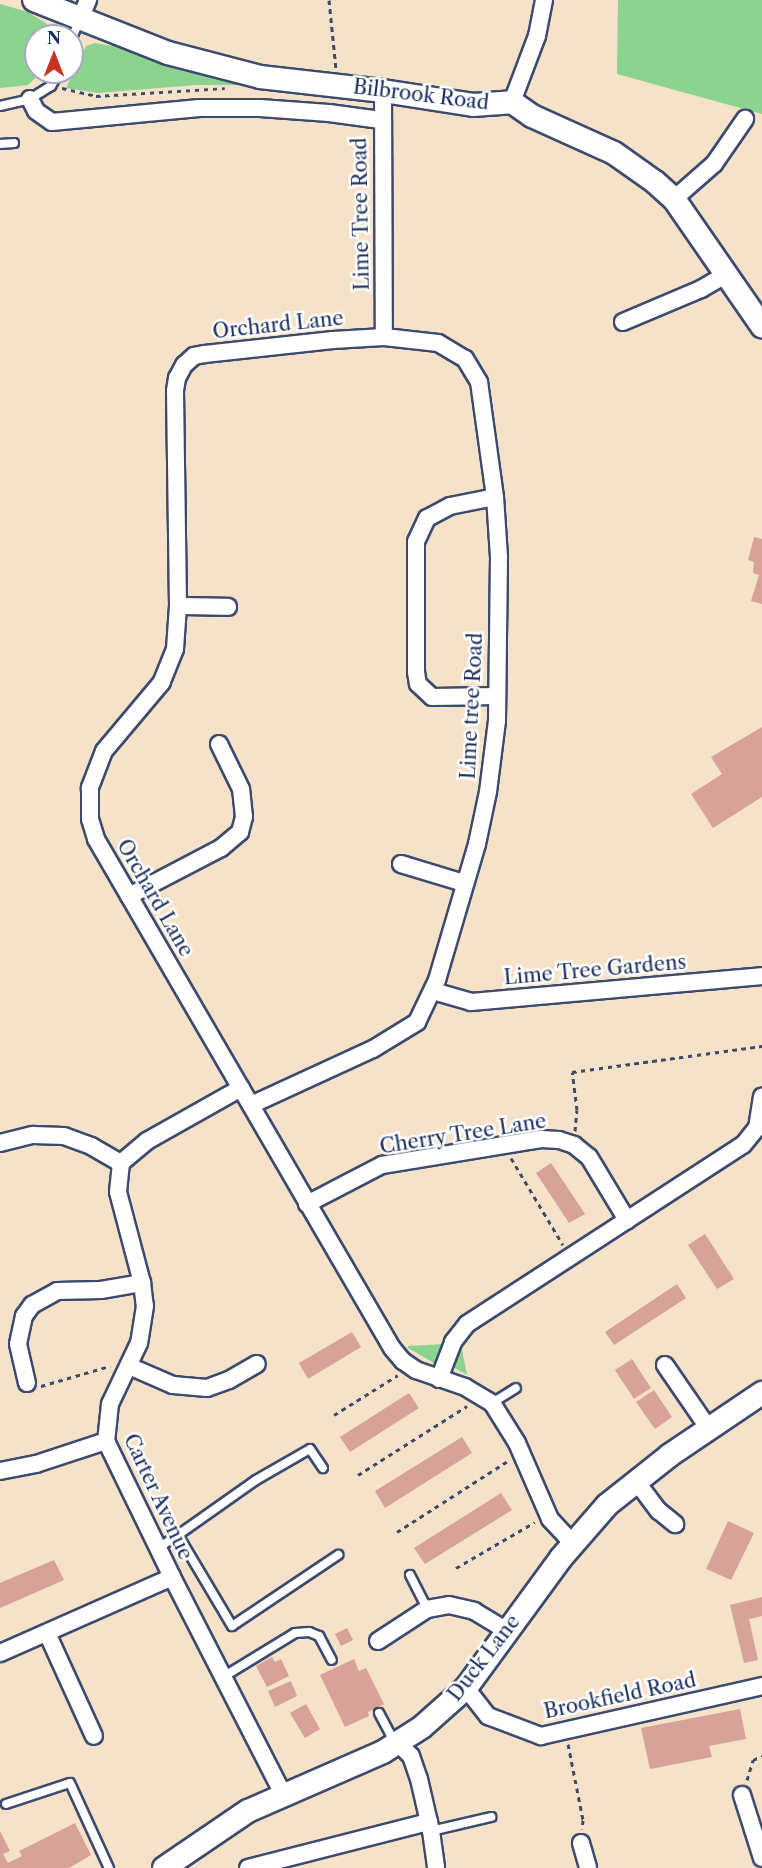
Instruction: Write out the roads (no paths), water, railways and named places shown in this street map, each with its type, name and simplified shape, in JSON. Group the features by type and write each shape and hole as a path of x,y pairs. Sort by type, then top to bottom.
{"street":[{"name":"Bilbrook Road","path":"34,0 168,53 226,69 284,81 338,85 473,105 512,102 532,116 614,153 674,199 762,326"},
{"path":"512,102 537,36 544,0"},
{"name":"Lime Tree Road","path":"383,91 381,120 384,337"},
{"name":"Bilbrook Road","path":"30,99 36,111 52,122 199,108 260,108 381,120"},
{"path":"674,199 714,164 745,119"},
{"path":"623,322 701,289 727,274"},
{"name":"Lime tree Road","path":"251,1105 373,1049 417,1022 433,991 488,792 498,696 499,557 487,427 479,382 473,369 453,349 438,343 384,337"},
{"name":"Orchard Lane","path":"384,337 205,354 194,357 184,364 177,378 175,391 178,606 175,649 170,667 146,703 104,752 90,788 90,819 93,832 129,896 392,1348 410,1366 439,1379 465,1387 492,1403 517,1443 550,1519 572,1544"},
{"path":"495,497 450,506 427,518 416,542 416,672 418,684 432,697 498,696"},
{"path":"178,606 228,607"},
{"path":"129,896 221,848 240,832 244,817 241,789 219,744"},
{"path":"400,864 464,882"},
{"name":"Lime Tree Gardens","path":"433,991 471,1002 762,976"},
{"path":"1,1137 64,1136 92,1146 121,1163 147,1141 241,1088"},
{"path":"439,1379 453,1342 467,1324 743,1145 757,1128 762,1096"},
{"name":"Cherry Tree Lane","path":"307,1204 369,1170 396,1162 541,1139 559,1140 574,1145 594,1162 627,1220"},
{"name":"Carter Avenue","path":"121,1163 118,1192 142,1283 145,1306 144,1326 129,1366 110,1404 106,1440 172,1577 283,1794"},
{"path":"27,1383 19,1337 24,1317 33,1305 57,1291 101,1290 142,1283"},
{"path":"129,1366 172,1385 207,1388 228,1380 257,1364"},
{"path":"665,1365 709,1429"},
{"name":"Duck Lane","path":"164,1868 240,1816 283,1794 360,1763 398,1743 466,1688 572,1544 607,1505 636,1481 762,1393"},
{"path":"0,1471 36,1464 106,1440"},
{"path":"636,1481 659,1511 675,1524"},
{"path":"0,1653 172,1577"},
{"path":"378,1641 427,1609 449,1605 461,1606 507,1631"},
{"path":"47,1633 94,1736"},
{"name":"Brookfield Road","path":"466,1688 488,1716 541,1736 762,1686"},
{"path":"398,1743 411,1756 430,1827 436,1868"},
{"path":"742,1796 762,1858"},
{"path":"248,1868 430,1827"},
{"path":"581,1843 588,1868"}],"lane":[{"path":"0,106 30,99 52,84"},
{"path":"0,144 14,143"},
{"path":"492,1403 516,1388"},
{"path":"158,1548 256,1480 310,1449 323,1468"},
{"path":"178,1535 232,1626 338,1556"},
{"path":"410,1575 427,1609"},
{"path":"224,1677 295,1634 309,1632 319,1636 332,1660"},
{"path":"379,1713 391,1736 398,1743"},
{"path":"6,1804 70,1783 109,1868"},
{"path":"430,1827 490,1816"}]}
